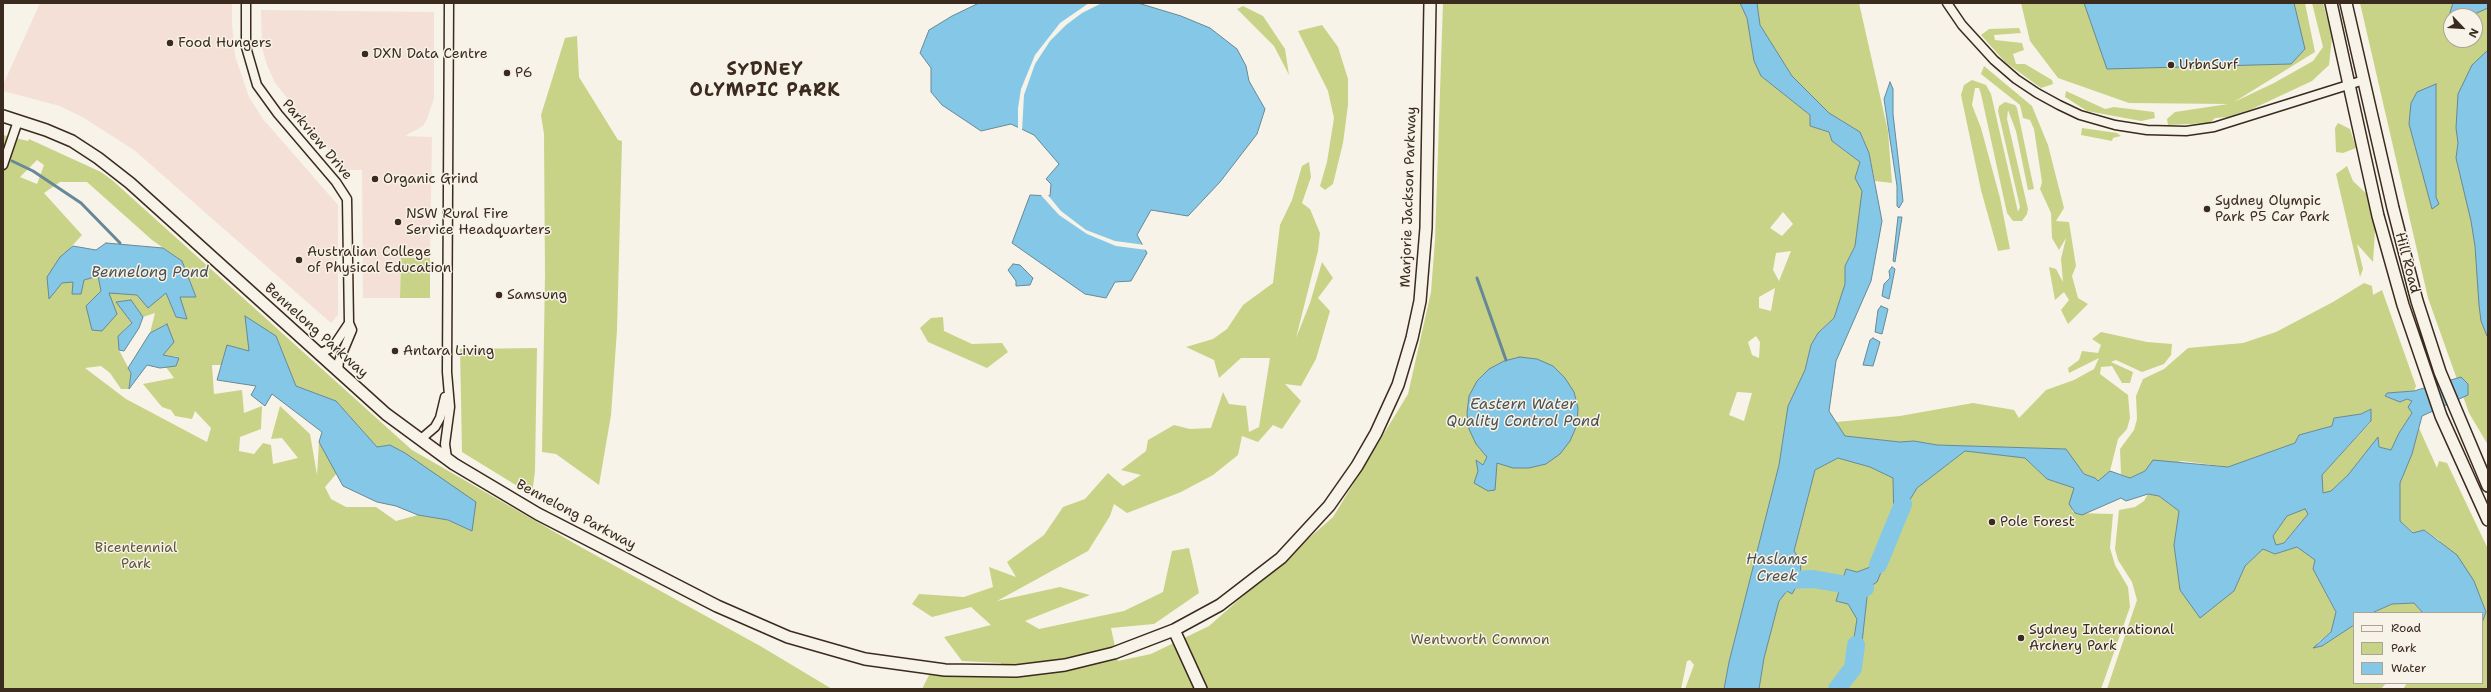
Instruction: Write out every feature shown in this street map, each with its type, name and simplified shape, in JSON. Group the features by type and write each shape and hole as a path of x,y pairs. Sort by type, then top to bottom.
{"street":[{"name":"Parkview Drive","path":"246,3 246,47 257,85 278,114 339,185 347,199 350,323 352,330 339,361 338,372"},
{"path":"447,458 444,444 450,407 448,391 449,3"},
{"name":"Marjorie Jackson Parkway","path":"1174,630 1220,605 1244,588 1268,570 1301,537 1329,506 1357,466 1376,433 1398,385 1412,338 1424,263 1430,3"},
{"path":"1947,3 1962,25 1994,60 2037,94 2066,108 2115,125 2168,130 2214,127 2364,80"},
{"name":"Hill Road","path":"2331,3 2378,216 2402,305 2426,378 2441,416 2488,520"},
{"name":"Hill Road","path":"2346,3 2404,255 2417,301 2440,372 2488,486"},
{"name":"Bennelong Parkway","path":"3,116 72,141 130,183 386,414 447,458 538,514 717,606 788,637 865,659 944,670 1016,671 1088,660 1174,630"},
{"path":"3,165 18,121"},
{"path":"319,354 333,347 350,323"},
{"path":"421,439 435,427 440,418 448,391"},
{"path":"1174,630 1201,689"}],"shaded area":[{"path":"40,3 232,3 235,56 249,97 263,119 338,205 338,315 331,323 134,150 84,118 60,106 3,91 3,85"},
{"path":"261,10 434,12 434,98 423,126 405,136 432,137 430,258 401,258 400,298 363,298 362,170 345,170 275,83 267,65 262,48"}],"green space":[{"name":"Wentworth Common","path":"1443,3 1740,3 1747,18 1754,61 1761,76 1810,115 1810,126 1829,132 1832,141 1860,162 1855,178 1863,190 1855,246 1845,266 1846,284 1834,318 1818,333 1811,345 1805,370 1788,406 1779,465 1729,662 1724,689 1685,689 1694,665 1690,660 1687,661 1681,689 922,689 929,675 997,677 1001,663 962,661 944,637 991,625 971,607 932,617 912,604 919,594 964,597 993,587 989,567 1016,577 1007,562 1044,535 1063,507 1085,499 1108,473 1123,486 1141,475 1121,470 1146,451 1148,440 1174,425 1190,429 1211,428 1223,392 1229,404 1246,406 1249,432 1259,427 1270,358 1241,358 1219,378 1214,360 1186,347 1213,339 1227,329 1243,305 1273,283 1280,225 1292,200 1302,166 1309,162 1311,177 1302,203 1310,209 1320,233 1318,251 1296,338 1310,303 1322,262 1333,278 1318,298 1330,311 1316,359 1301,386 1285,384 1301,401 1282,429 1273,425 1258,442 1242,436 1238,455 1213,475 1181,492 1127,513 1114,504 1110,516 1088,551 997,601 1060,587 1090,595 1025,621 1039,629 1124,611 1163,592 1172,551 1189,548 1199,593 1154,624 1111,628 1118,661 1151,654 1209,626 1333,517 1408,394 1431,292 1435,240","holes":["1783,212 1793,224 1782,236 1770,228","1791,251 1779,281 1773,270 1776,253","1775,288 1771,311 1759,308 1759,297","1756,336 1760,342 1759,358 1752,355 1748,342","1737,392 1752,393 1744,421 1729,415"]},
{"path":"1757,3 1859,3 1888,131 1892,183 1875,181 1869,153 1860,132 1829,113 1792,76 1760,25"},
{"name":"UrbnSurf","path":"2021,3 2305,3 2315,52 2234,102 2274,83 2313,61 2323,47 2312,3 2323,3 2332,37 2329,65 2312,81 2252,109 2228,117 2215,118 2210,123 2168,125 2167,119 2175,112 2228,104 2129,103 2058,78 2030,41"},
{"path":"2360,3 2488,3 2488,445 2469,413 2428,298"},
{"path":"1243,6 1263,16 1285,49 1289,75 1274,46 1237,9"},
{"path":"1322,25 1338,47 1348,79 1348,105 1343,143 1333,184 1325,190 1320,186 1327,162 1334,118 1328,91 1298,31"},
{"path":"2019,28 2021,33 1994,35 1995,40 2022,43 2024,50 2013,54 2016,64 2025,64 2052,80 2053,84 2041,88 2005,62 1981,35 1989,29"},
{"path":"577,36 579,77 618,140 622,141 617,330 611,415 599,485 556,454 542,452 545,276 544,134 541,115 565,38"},
{"path":"1984,66 2032,106 2048,145 2064,208 2056,221 2069,222 2076,266 2072,276 2078,298 2088,304 2068,324 2061,310 2069,300 2064,292 2055,300 2049,267 2056,269 2063,282 2061,259 2066,238 2059,250 2052,238 2051,213 2040,189 2042,182 2034,129 2030,120 2023,118 2020,105 1981,74"},
{"path":"1972,80 1986,85 1991,94 2018,212 2020,207 1998,111 1999,106 2005,102 2015,105 2017,108 2034,189 2028,190 2016,131 2008,110 2007,119 2028,209 2027,214 2022,221 2013,221 2007,213 1981,94 1979,88 1975,88 1972,105 1981,128 2000,198 2010,249 1998,251 1981,190 1961,95 1964,85"},
{"path":"2066,91 2105,109 2114,107 2154,112 2155,118 2141,121 2087,111 2065,97"},
{"path":"2338,123 2350,129 2356,148 2343,153 2336,152 2335,128"},
{"path":"2082,128 2117,133 2121,136 2113,138 2112,141 2081,135"},
{"name":"Bicentennial Park","path":"3,135 28,141 29,139 101,172 112,180 412,450 579,546 762,647 832,689 3,689","holes":["37,160 44,165 37,184 20,177","60,182 87,182 152,240 182,261 196,297 179,297 186,319 176,317 166,293 137,295 101,291 98,275 84,280 61,282 50,298 71,247 82,235 44,193","131,300 143,317 155,313 150,333 166,324 162,355 179,357 176,366 166,367 174,378 143,384 162,407 171,410 175,416 192,419 195,411 211,428 207,442 126,399 85,368 101,366 110,373 121,389 129,389 131,373 119,350 118,336 132,323 116,302","276,336 296,386 336,401 377,447 390,445 472,531 448,520 418,515 396,521 376,507 346,507 331,499 325,487 337,473 319,442 317,475 310,434 280,406 271,439 282,438 298,458 273,464 271,445 263,443 254,454 239,451 240,437 261,429 262,406 244,413 242,390 214,394 212,365 223,365"]},
{"path":"2347,166 2353,181 2369,196 2375,230 2373,262 2357,244 2363,269 2360,277 2336,174"},
{"path":"401,258 430,258 430,298 400,298"},
{"path":"2364,283 2372,286 2373,295 2382,290 2416,386 2414,391 2387,393 2385,396 2400,402 2407,399 2412,401 2412,413 2399,433 2391,450 2379,447 2378,438 2348,475 2331,491 2322,494 2322,475 2371,422 2370,409 2361,414 2334,418 2332,426 2299,435 2295,443 2228,467 2182,461 2145,471 2130,478 2121,474 2120,449 2134,430 2137,419 2136,396 2143,379 2164,369 2188,348 2243,343 2276,332 2333,302"},
{"path":"943,317 944,331 972,344 1002,343 1008,352 987,368 928,342 920,328 931,318"},
{"path":"2101,332 2147,342 2172,344 2171,355 2164,364 2142,372 2116,360 2111,362 2133,372 2130,383 2122,383 2112,366 2101,367 2100,374 2128,395 2130,418 2127,429 2118,439 2110,471 2098,482 2095,478 2084,474 2065,449 1937,445 1914,441 1900,442 1845,436 1836,422 1900,416 1973,403 2014,410 2019,418 2046,390 2074,380 2094,369 2099,358 2069,373 2068,368 2079,360 2082,351 2098,353 2101,345 2092,339"},
{"path":"537,348 535,471 532,495 462,452 460,349"},
{"path":"2419,428 2437,468 2439,461 2447,463 2488,549 2488,689 2403,689 2406,684 2483,684 2483,620 2486,612 2439,540 2424,530 2414,533 2400,521 2400,483 2412,454"},
{"path":"1965,451 2025,458 2047,479 2074,488 2072,511 2075,513 2113,514 2110,548 2115,565 2128,587 2130,607 2101,689 1759,689 1764,658 1779,601 1787,591 1794,552 1815,470 1838,458 1870,467 1893,478 1894,525 1917,488","holes":["1886,538 1868,588 1860,661 1850,663 1857,619 1848,604 1847,569 1857,572 1873,566"]},
{"path":"2148,494 2159,496 2179,511 2174,545 2180,590 2200,617 2234,591 2245,566 2263,549 2275,554 2297,547 2315,560 2313,569 2336,613 2331,632 2317,643 2322,646 2353,626 2353,684 2385,684 2382,688 2107,689 2137,600 2132,582 2118,560 2115,549 2119,510 2135,507 2144,501"},
{"path":"2305,508 2308,514 2284,543 2276,545 2273,536 2287,516"},
{"path":"2414,603 2422,612 2375,612 2392,604"}],"water":[{"path":"979,3 1138,3 1181,16 1210,28 1237,49 1246,66 1249,81 1265,109 1257,134 1220,182 1188,216 1151,210 1137,235 1147,253 1131,281 1115,282 1106,298 1085,294 1012,243 1030,195 1050,196 1051,184 1046,179 1059,164 1034,135 1011,124 981,131 942,105 931,92 931,68 920,53 929,30 952,16"},
{"name":"Haslams Creek","path":"1740,3 1757,3 1760,25 1792,76 1829,113 1860,132 1869,153 1882,221 1871,281 1836,361 1829,411 1845,436 1900,442 1914,441 1937,445 2066,449 2084,474 2095,478 2098,481 2110,471 2130,478 2145,471 2153,460 2228,467 2295,443 2299,435 2332,426 2334,418 2361,414 2371,409 2371,421 2322,475 2323,493 2331,491 2348,475 2378,437 2379,447 2391,450 2399,433 2412,413 2408,407 2412,401 2407,399 2400,402 2385,396 2387,393 2414,391 2461,377 2468,384 2468,395 2422,416 2412,454 2400,483 2400,521 2413,533 2424,530 2457,555 2474,581 2486,612 2483,620 2483,612 2422,612 2414,603 2392,604 2374,612 2353,612 2353,626 2322,646 2313,648 2331,632 2336,612 2313,569 2315,560 2297,547 2275,554 2263,549 2245,566 2234,591 2200,618 2180,590 2174,545 2179,511 2159,496 2148,494 2126,501 2121,498 2082,515 2075,513 2069,504 2074,488 2047,479 2025,458 1965,451 1917,488 1894,526 1893,478 1870,467 1838,458 1815,470 1794,551 1801,561 1800,580 1792,594 1787,591 1779,601 1764,658 1759,689 1724,689 1729,662 1779,465 1788,406 1805,370 1811,345 1818,333 1834,318 1845,284 1845,266 1855,246 1862,191 1855,178 1860,162 1832,141 1829,132 1810,126 1810,115 1761,76 1754,61 1747,18","holes":["2305,509 2308,514 2284,543 2276,545 2273,536 2287,516"]},
{"path":"2084,3 2294,3 2305,49 2291,64 2107,69"},
{"path":"2453,3 2488,3 2488,8 2483,10 2483,8 2451,8"},
{"path":"2488,50 2487,336 2481,321 2475,246 2471,221 2456,158 2458,143 2456,128 2458,94 2472,65"},
{"path":"1890,82 1893,89 1893,114 1903,201 1899,208 1897,206 1897,186 1884,99"},
{"path":"2436,84 2436,197 2439,204 2432,209 2409,124 2411,103 2417,92"},
{"path":"1898,217 1902,217 1895,262 1893,261"},
{"name":"Bennelong Pond","path":"106,243 163,248 182,261 196,297 180,297 187,319 176,317 166,293 148,308 137,295 109,293 117,314 102,331 92,330 86,306 101,291 98,276 84,280 81,294 72,294 73,282 62,283 49,299 47,277 60,257 73,246 96,250"},
{"path":"1013,264 1020,265 1033,278 1030,285 1016,286 1016,281 1008,270"},
{"path":"1892,267 1895,269 1889,299 1882,296 1884,284 1890,278 1889,271"},
{"path":"131,300 143,317 139,328 124,351 119,350 118,336 132,323 116,302"},
{"path":"1881,306 1888,309 1882,334 1875,332 1878,310"},
{"path":"245,316 276,336 296,386 336,401 377,447 390,445 405,453 476,502 472,531 448,520 418,515 396,506 377,502 343,486 319,442 322,432 272,394 265,406 251,395 256,386 217,380 227,345 249,351"},
{"path":"167,324 174,342 163,355 179,358 176,366 160,368 147,365 129,389 131,373 128,368 150,333"},
{"path":"1873,338 1880,342 1873,366 1863,365 1870,340"},
{"name":"Eastern Water Quality Control Pond","path":"1520,357 1537,359 1553,366 1565,378 1574,392 1578,408 1577,425 1570,441 1560,454 1546,464 1529,468 1513,468 1497,463 1495,490 1488,491 1474,483 1478,471 1476,460 1483,465 1487,457 1476,444 1469,429 1467,413 1469,396 1477,381 1489,369 1504,361"},
{"path":"1886,537 1890,551 1877,582 1868,588 1860,661 1853,668 1850,663 1857,619 1848,604 1836,601 1846,569 1857,572 1873,566"}],"pier":[{"path":"1089,3 1102,3 1082,13 1066,25 1050,41 1035,64 1024,95 1022,131 1018,130 1018,108 1021,89 1035,55 1060,23"},
{"path":"1039,193 1047,194 1061,211 1086,230 1115,241 1145,245 1147,250 1116,246 1087,234 1059,215"}],"waterway":[{"path":"12,161 33,171 81,203 120,243"},
{"path":"1477,278 1506,360"},
{"path":"1878,565 1903,504"},
{"name":"Haslams Creek","path":"1778,586 1789,580 1813,579 1865,588"},
{"path":"1837,689 1853,668 1856,645"}],"place":[{"name":"Food Hungers","path":"170,43"},
{"name":"DXN Data Centre","path":"365,54"},
{"name":"UrbnSurf","path":"2171,65"},
{"name":"P6","path":"507,73"},
{"name":"Organic Grind","path":"375,179"},
{"name":"Sydney Olympic Park P5 Car Park","path":"2207,209"},
{"name":"NSW Rural Fire Service Headquarters","path":"398,222"},
{"name":"Australian College of Physical Education","path":"299,260"},
{"name":"Samsung","path":"499,295"},
{"name":"Antara Living","path":"395,351"},
{"name":"Pole Forest","path":"1992,522"},
{"name":"Sydney International Archery Park","path":"2021,638"}],"district":[{"name":"SYDNEY OLYMPIC PARK","path":"765,80"}]}
